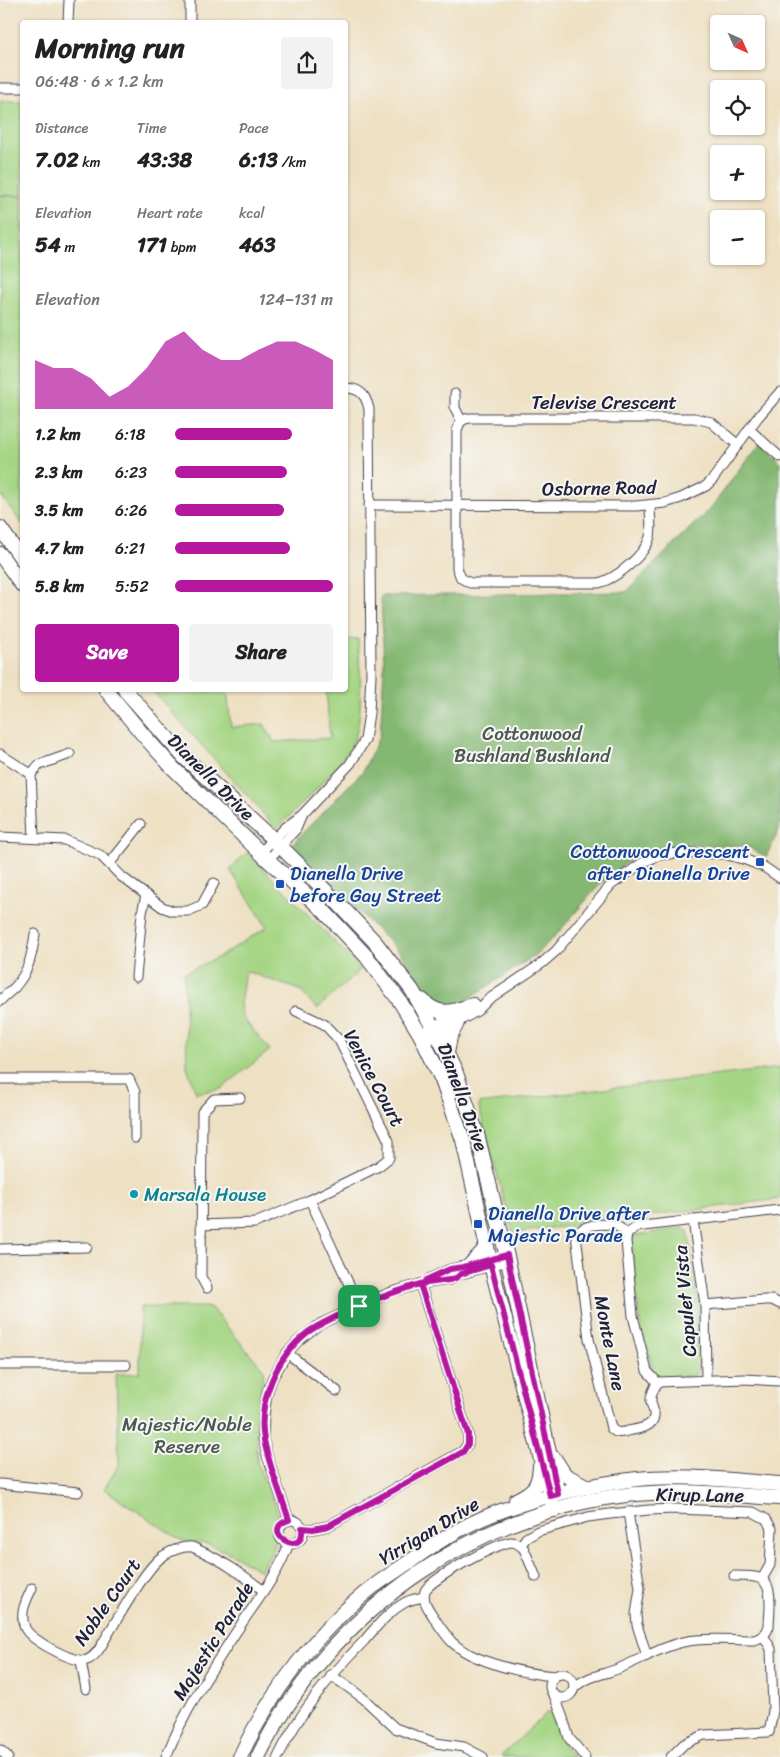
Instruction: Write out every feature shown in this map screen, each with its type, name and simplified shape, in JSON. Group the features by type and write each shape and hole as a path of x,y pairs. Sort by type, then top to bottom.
{"main road":[{"path":"0,528 20,556"},
{"path":"0,554 20,582"},
{"name":"Dianella Drive","path":"108,692 173,768 322,909 366,956 399,1000 422,1038 442,1080 462,1140 490,1257 545,1454"},
{"name":"Dianella Drive","path":"127,692 184,757 277,843 375,942 412,990 435,1030 456,1073 477,1134 508,1258 545,1454 558,1509"},
{"path":"412,990 434,1010 442,1012 450,1012 473,1005"},
{"path":"447,1053 450,1036 457,1022"},
{"path":"470,1265 490,1257"},
{"path":"545,1454 565,1475 588,1487"},
{"path":"458,1530 472,1518 530,1493 540,1476 545,1454"},
{"name":"Yirrigan Drive","path":"240,1757 260,1720 290,1673 343,1613 374,1586 458,1530 493,1514 554,1495 637,1479 677,1478 780,1484"},
{"name":"Yirrigan Drive","path":"258,1757 271,1731 315,1667 354,1624 414,1576 462,1546 515,1522 596,1500 651,1493 780,1498"}],"street":[{"path":"68,0 68,20"},
{"path":"190,0 190,20"},
{"path":"0,88 20,88"},
{"path":"265,856 277,843 286,827 302,815 350,764 365,740 369,714 371,675 370,409 367,400 361,392 348,388"},
{"name":"Osborne Road","path":"369,505 650,506 681,498 706,486 713,479 768,404 780,392"},
{"path":"455,394 455,408 461,420 457,431 457,568 460,578 470,583 600,583 616,577 647,544 651,527 650,506"},
{"name":"Televise Crescent","path":"461,420 470,418 694,418 711,422 738,444"},
{"path":"750,429 780,457"},
{"path":"0,754 31,774"},
{"path":"34,837 31,774 39,764 70,754"},
{"path":"110,863 141,824"},
{"path":"0,836 65,840 100,855 146,895 162,907 173,911 188,910 202,905 214,883"},
{"path":"435,1030 457,1022 477,1011 489,999 533,970 556,951 611,885 642,863 660,855 679,853 724,854 764,867 780,878"},
{"path":"136,976 142,913 146,895"},
{"path":"0,1001 14,989 28,970 35,934"},
{"path":"422,1038 473,1005 489,999"},
{"name":"Venice Court","path":"201,1225 255,1223 310,1200 379,1166 389,1158 389,1141 339,1040 324,1024 296,1011"},
{"path":"0,1079 129,1079 135,1092 135,1138"},
{"path":"207,1288 201,1277 202,1112 214,1099 240,1098"},
{"path":"310,1200 359,1306"},
{"path":"780,1210 637,1227 627,1234 626,1250 633,1316 644,1365 651,1377 657,1382 745,1378 780,1381"},
{"name":"Capulet Vista","path":"693,1220 705,1305 706,1379"},
{"name":"Monte Lane","path":"627,1234 619,1227 606,1225 583,1228 576,1235 589,1339 610,1428 613,1431 621,1432 642,1428 653,1420 655,1415 651,1395 657,1382"},
{"path":"0,1249 87,1246"},
{"path":"289,1520 263,1438 264,1416 267,1394 272,1379 298,1340 320,1324 389,1293 423,1283 456,1278 490,1257 508,1258"},
{"path":"423,1283 446,1270 470,1265"},
{"path":"302,1528 313,1529 328,1526 463,1452 468,1444 468,1434 423,1283"},
{"path":"705,1305 765,1300 772,1300 780,1304"},
{"path":"287,1354 337,1391"},
{"path":"0,1365 126,1365"},
{"path":"0,1484 78,1492"},
{"name":"Kirup Lane","path":"520,1545 526,1538 538,1531 588,1517 675,1509 753,1512 769,1522 772,1529 770,1565 762,1580"},
{"path":"628,1512 640,1588 636,1614 637,1625 647,1656"},
{"path":"289,1520 296,1521 302,1528 299,1540 294,1543 283,1541 279,1533 282,1524 289,1520"},
{"path":"536,1577 527,1554 520,1545 511,1542 485,1552 430,1584 425,1591 425,1604 451,1641 461,1649 479,1658 527,1672 555,1676 562,1674 569,1676 596,1674"},
{"name":"Majestic Parade","path":"166,1757 195,1695 264,1591 284,1558 288,1543"},
{"name":"Noble Court","path":"32,1588 23,1606 22,1616 28,1635 70,1658 80,1661 88,1660 99,1648 155,1563 163,1556 179,1549 192,1548 220,1560 264,1591"},
{"path":"574,1687 586,1678 617,1669 670,1646 696,1640 754,1640 763,1635 769,1626 770,1590 762,1580 756,1577 734,1576"},
{"path":"278,1757 288,1735 316,1693 331,1675 383,1620 403,1604 412,1599 424,1597"},
{"path":"671,1757 684,1744 704,1735 769,1732 773,1712 771,1649 763,1635"},
{"name":"Noble Court","path":"80,1661 86,1689"},
{"path":"527,1672 543,1682 561,1698 572,1694 574,1687 569,1676"},
{"path":"331,1675 363,1698 395,1728 436,1743 464,1747 483,1757"},
{"path":"555,1676 550,1682 552,1692 569,1738 585,1757"},
{"path":"563,1718 567,1697"},
{"path":"0,1750 8,1757"}],"green space":[{"path":"0,101 20,101 20,196 0,195"},
{"path":"0,196 20,196 20,521 0,494"},
{"name":"Cottonwood Bushland Bushland","path":"759,442 780,462 780,828 766,857 746,846 674,845 637,854 600,884 558,933 534,956 441,1017 400,953 292,844 363,771 380,735 384,668 381,596 626,592 714,504"},
{"path":"358,639 360,708 357,731 345,756 323,783 277,829 154,692 227,692 231,727 264,724 274,742 330,738 326,692 348,692 348,640"},
{"path":"247,852 361,969 317,1009 300,990 245,971 240,1004 242,1017 270,1050 221,1089 196,1093 187,1067 184,973 219,957 267,927 230,870"},
{"path":"780,1068 780,1199 513,1233 478,1104"},
{"path":"682,1228 688,1231 699,1310 699,1370 695,1375 660,1379 654,1374 640,1323 631,1243 634,1236"},
{"name":"Majestic/Noble Reserve","path":"140,1307 210,1307 264,1370 256,1416 257,1463 278,1513 274,1549 260,1571 230,1553 208,1544 182,1541 104,1489 119,1465 116,1374 140,1373"},
{"path":"549,1711 559,1727 566,1750 574,1757 502,1757 502,1755"}],"place":[{"name":"Cottonwood Crescent after Dianella Drive","path":"760,862"},
{"name":"Dianella Drive before Gay Street","path":"280,884"},
{"name":"Marsala House","path":"134,1194"},
{"name":"Dianella Drive after Majestic Parade","path":"478,1224"}],"route":[{"path":"507,1255 558,1494 550,1496 491,1265 461,1274 449,1280 420,1284 468,1434 468,1444 463,1452 328,1526 313,1529 302,1528 299,1540 292,1543 283,1541 279,1530 284,1522 289,1520 263,1438 267,1394 280,1364 298,1340 320,1324 359,1306 389,1293 426,1282 426,1280 446,1270 507,1255"}]}
